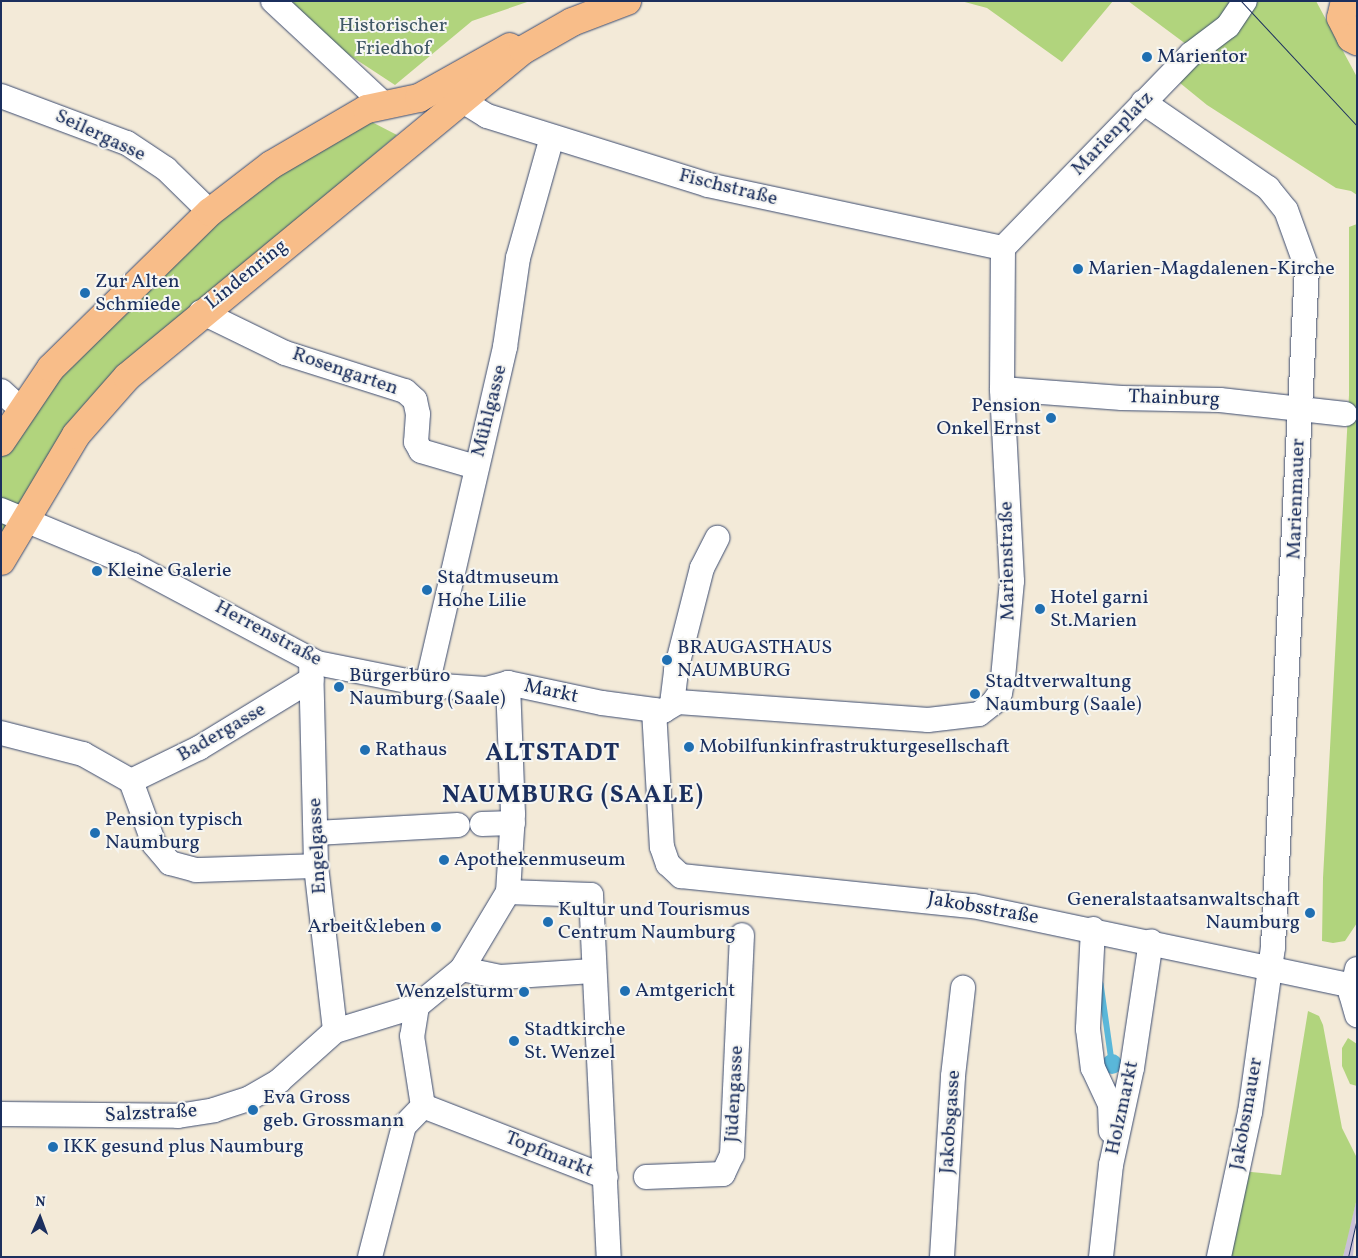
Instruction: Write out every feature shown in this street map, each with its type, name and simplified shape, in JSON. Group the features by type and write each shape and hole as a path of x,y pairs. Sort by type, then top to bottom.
{"main road":[{"name":"Lindenring","path":"1,561 22,520 76,435 99,405 201,312 428,129 459,89 503,51 542,38 572,22 627,1"},
{"path":"1348,6 1341,18 1351,38 1357,41"},
{"name":"Lindenring","path":"1,442 21,409 51,368 210,212 271,165 350,117 397,102 459,89"},
{"path":"397,102 426,110 428,129"}],"street":[{"path":"273,1 397,102"},
{"name":"Marienplatz","path":"1003,248 1191,54 1236,15"},
{"name":"Fischstraße","path":"459,89 479,113 708,185 1003,248"},
{"name":"Seilergasse","path":"1,96 127,144 166,169 210,212"},
{"name":"Marienmauer","path":"1143,102 1268,188 1286,210 1307,268 1300,411 1298,514 1270,971"},
{"name":"Mühlgasse","path":"427,685 505,347 518,258 552,137"},
{"name":"Marienstraße","path":"663,707 682,702 906,720 979,714 1000,693 1011,617 1002,389 1003,248"},
{"name":"Rosengarten","path":"201,312 285,353 405,391 415,400 418,414 416,442 421,451 476,467"},
{"name":"Thainburg","path":"1002,389 1122,398 1220,400 1300,411 1344,414"},
{"path":"1,390 21,409"},
{"name":"Herrenstraße","path":"22,520 134,565 217,607 311,670 344,670 427,685 486,689 508,683"},
{"path":"663,707 676,670 702,568 717,538"},
{"name":"Badergasse","path":"131,781 200,748 311,670"},
{"name":"Engelgasse","path":"311,670 316,866 335,1031"},
{"name":"Markt","path":"462,969 508,892 513,823 508,683 584,700 663,707"},
{"name":"Jakobsstraße","path":"663,707 644,733 647,848 652,858 680,873 920,898 1151,941 1270,971 1354,977"},
{"path":"1,733 83,754 131,781 154,844 170,863 196,870 316,866"},
{"path":"482,824 513,823"},
{"path":"316,832 458,825"},
{"name":"Topfmarkt","path":"424,1106 606,1177 592,971 591,895 508,892"},
{"name":"Holzmarkt","path":"1093,929 1088,1028 1093,1068 1110,1104 1112,1165"},
{"name":"Jüdengasse","path":"646,1177 723,1174 732,1155 742,935"},
{"name":"Holzmarkt","path":"1112,1165 1132,1068 1151,941"},
{"path":"335,1031 417,1006 462,969 500,977 592,971"},
{"name":"Jakobsmauer","path":"1219,1257 1250,1112 1270,971"},
{"path":"1354,977 1357,1015"},
{"name":"Jakobsgasse","path":"942,1257 953,1076 963,988"},
{"path":"370,1257 404,1126 424,1106 412,1036 417,1006"},
{"name":"Salzstraße","path":"1,1114 178,1116 214,1110 266,1089 335,1031"},
{"path":"1101,1257 1112,1165"},
{"path":"606,1177 609,1257"}],"shaded area":[{"path":"1357,1198 1353,1257 1343,1257 1347,1237"}],"green space":[{"name":"Historischer Friedhof","path":"282,1 530,1 472,21 395,85 311,30"},
{"path":"961,1 1113,1 1062,62 987,8"},
{"path":"1128,1 1316,1 1357,77 1357,195 1351,191 1336,188 1207,105 1180,83 1202,56"},
{"path":"366,119 397,135 195,307 1,547 1,457 51,381 126,305 268,177"},
{"path":"1357,224 1357,923 1345,941 1333,943 1322,941 1323,878 1349,395 1349,227"},
{"path":"1308,1011 1319,1016 1323,1025 1342,1128 1357,1158 1357,1198 1343,1257 1223,1257 1241,1171 1281,1175"},
{"path":"1348,1038 1357,1044 1357,1086 1350,1084 1342,1066 1342,1048"}],"water":[{"path":"1112,1054 1119,1057 1122,1064 1119,1071 1112,1074 1105,1071 1102,1064 1105,1057"}],"waterway":[{"path":"1101,984 1111,1054"}],"tram line":[{"path":"1241,1 1357,126"},
{"path":"1348,1257 1357,1218"}],"place":[{"name":"Marientor","path":"1147,57"},
{"name":"Marien-Magdalenen-Kirche","path":"1078,269"},
{"name":"Zur Alten Schmiede","path":"85,293"},
{"name":"Pension Onkel Ernst","path":"1051,418"},
{"name":"Kleine Galerie","path":"97,571"},
{"name":"Stadtmuseum Hohe Lilie","path":"427,590"},
{"name":"Hotel garni St.Marien","path":"1040,609"},
{"name":"BRAUGASTHAUS NAUMBURG","path":"667,660"},
{"name":"Bürgerbüro Naumburg (Saale)","path":"339,687"},
{"name":"Stadtverwaltung Naumburg (Saale)","path":"975,694"},
{"name":"Mobilfunkinfrastrukturgesellschaft","path":"689,747"},
{"name":"Rathaus","path":"365,750"},
{"name":"Pension typisch Naumburg","path":"95,833"},
{"name":"Apothekenmuseum","path":"444,860"},
{"name":"Generalstaatsanwaltschaft Naumburg","path":"1310,913"},
{"name":"Kultur und Tourismus Centrum Naumburg","path":"548,922"},
{"name":"Arbeit&leben","path":"436,927"},
{"name":"Amtgericht","path":"625,991"},
{"name":"Wenzelsturm","path":"524,992"},
{"name":"Stadtkirche St. Wenzel","path":"514,1041"},
{"name":"Eva Gross geb. Grossmann","path":"253,1110"},
{"name":"IKK gesund plus Naumburg","path":"53,1147"}],"district":[{"name":"ALTSTADT","path":"553,754"},
{"name":"NAUMBURG (SAALE)","path":"573,796"}]}
